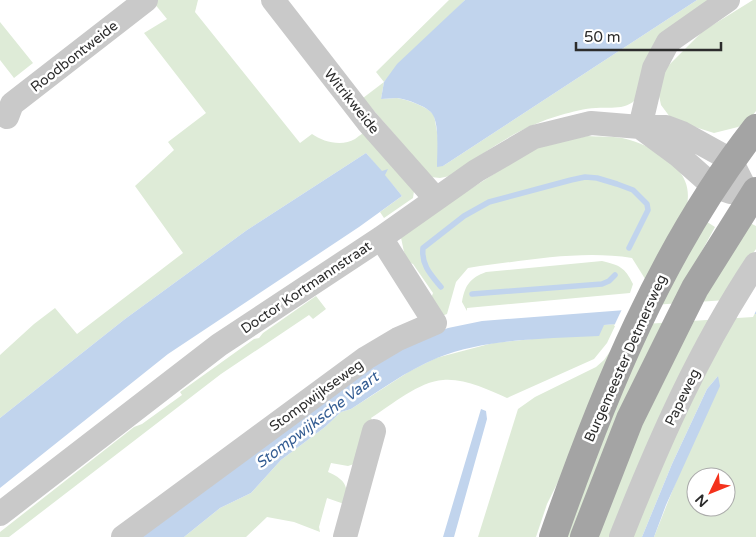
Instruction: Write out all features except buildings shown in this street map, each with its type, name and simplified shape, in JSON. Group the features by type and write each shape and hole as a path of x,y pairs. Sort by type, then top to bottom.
{"main road":[{"path":"713,186 756,128"},
{"name":"Burgemeester Detmersweg","path":"552,537 577,468 637,324 653,291 713,186"},
{"path":"584,537 630,419 695,288 754,198"}],"street":[{"name":"Roodbontweide","path":"7,117 12,104 146,0"},
{"path":"728,0 668,42 654,68 640,127 713,186 754,198"},
{"name":"Witrikweide","path":"282,3 367,121 436,199"},
{"name":"Doctor Kortmannstraat","path":"0,514 219,345 381,238 476,171 534,137 591,123 666,127 682,132 731,160"},
{"path":"731,160 754,198"},
{"name":"Stompwijkseweg","path":"123,537 366,358 398,339 435,323 381,238"},
{"name":"Papeweg","path":"621,537 655,453 707,345 756,264"},
{"path":"345,537 374,431"}],"green space":[{"path":"158,0 198,0 195,12 300,143 312,134 327,141 344,143 366,132 414,191 413,198 384,218 380,212 402,196 366,153 247,230 125,319 0,418 0,355 34,324 55,308 77,334 183,253 135,186 174,150 168,142 206,113 144,33 167,19 154,3"},
{"path":"449,0 465,0 384,82 376,72"},
{"path":"697,0 717,0 633,102 619,107 583,109 545,120 503,141 450,176 431,177 363,98 384,82 381,99 397,98 407,100 422,106 434,115 443,166"},
{"path":"753,0 756,0 756,111 749,120 738,127 714,133 679,122 670,117 661,105 658,91 660,74 703,31"},
{"path":"0,22 33,63 14,78 0,60"},
{"path":"587,136 618,137 640,143 667,159 681,173 685,181 688,191 687,208 647,282 632,258 613,256 575,255 468,268 456,282 447,314 439,317 430,301 433,293 413,264 408,262 400,234 519,158 543,145"},
{"path":"701,218 715,227 685,282 577,537 559,537 595,439"},
{"path":"750,223 756,226 756,249 729,289 610,537 593,537 620,469 692,323 731,249"},
{"path":"602,261 624,270 633,284 630,293 467,308 467,311 462,302 469,283 486,272"},
{"path":"316,296 326,309 313,319 309,315 221,374 9,537 0,537 0,532 134,427 142,424 182,395 180,392"},
{"path":"756,314 756,537 654,537 718,376 707,389 672,464 642,537 632,537 662,460 735,316"},
{"path":"616,324 607,343 594,359 507,398 468,383 451,380 434,381 415,389 371,418 375,425 354,464 348,466 331,463 328,472 345,484 347,505 327,498 319,527 320,532 294,522 267,517 246,537 184,537 220,508 251,493 281,460 325,427 341,412 351,409 410,371 436,358 493,343 532,339"},
{"path":"625,330 564,470 547,504 536,537 478,537 518,409 535,397 596,367 604,360"}],"water":[{"path":"465,0 697,0 443,166 437,167 437,128 432,113 418,104 406,100 397,98 381,99 384,82 397,64"},
{"path":"366,153 382,171 388,169 385,175 402,196 359,227 168,354 0,488 0,418 125,319 247,230"},
{"name":"Stompwijksche Vaart","path":"756,300 756,314 604,325 599,336 496,343 456,351 437,358 404,375 351,409 341,412 325,427 281,460 251,493 220,508 184,537 141,537 372,366 420,339 448,328 482,321"},
{"path":"718,376 720,386 666,505 654,537 642,537 672,464 707,389"},
{"path":"481,409 486,411 487,419 454,537 443,537"}],"pier":[{"path":"756,298 756,311 753,317 614,326 623,307"}],"waterway":[{"path":"441,287 425,265 423,248 464,216 489,202 585,177 597,178 633,190 647,204 648,210 629,248"},
{"path":"472,294 602,284 609,281 615,275"}]}
